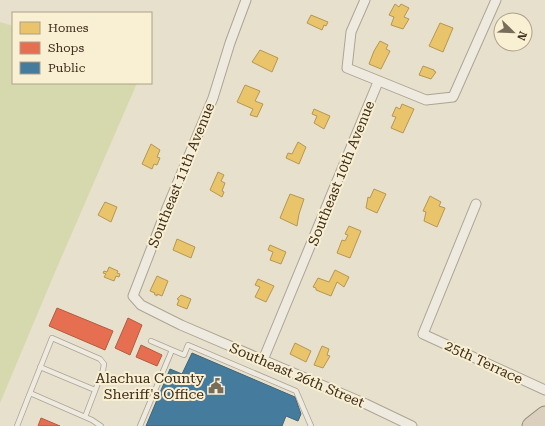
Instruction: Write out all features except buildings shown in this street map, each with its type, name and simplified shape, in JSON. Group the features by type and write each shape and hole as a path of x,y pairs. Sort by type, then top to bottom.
{"highway":[{"path":"531,426 545,415"}],"street":[{"name":"Southeast 11th Avenue","path":"181,325 141,305 133,296 164,215 213,98 230,43 246,0"},
{"path":"365,0 351,32 347,68 378,82 426,100 453,97 496,0"},
{"name":"Southeast 10th Avenue","path":"263,360 378,82"},
{"name":"25th Terrace","path":"476,204 423,334 545,390"},
{"name":"Southeast 26th Street","path":"181,325 366,404 412,426"}],"lane":[{"path":"17,426 52,338 100,359 104,364 85,417"},
{"path":"151,341 184,355 188,345 296,391 311,426"},
{"path":"140,426 172,350"},
{"path":"40,367 95,390"},
{"path":"30,393 85,417 101,426"}],"green space":[{"path":"0,22 12,26 12,84 137,84 0,403"}],"place":[{"name":"Alachua County Sheriff's Office","path":"216,386"}]}
